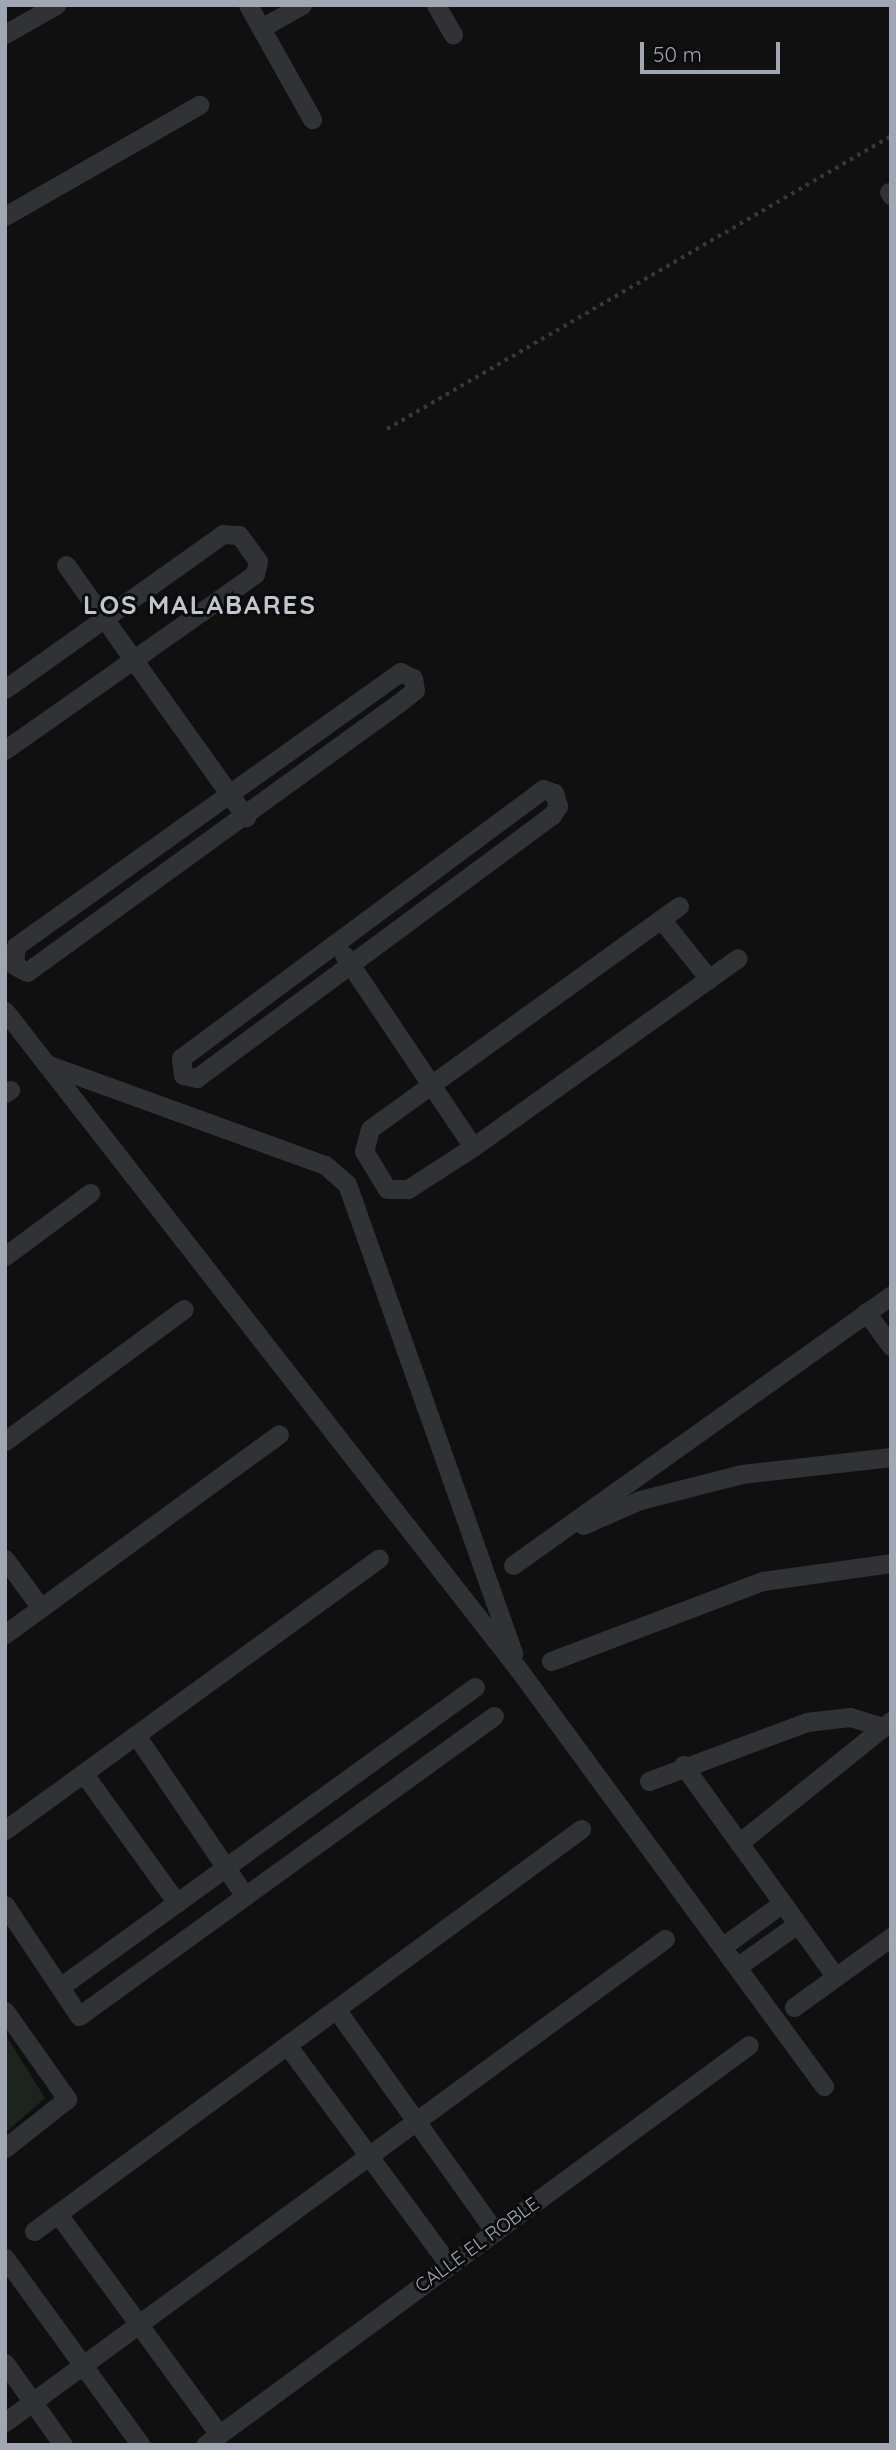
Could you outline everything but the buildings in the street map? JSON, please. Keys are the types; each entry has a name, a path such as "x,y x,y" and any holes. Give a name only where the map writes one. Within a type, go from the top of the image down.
{"street":[{"path":"5,34 56,5"},
{"path":"248,5 312,119"},
{"path":"261,28 302,5"},
{"path":"436,5 453,34"},
{"path":"5,216 199,104"},
{"path":"5,689 223,534 239,534 258,561 255,574 5,750"},
{"path":"66,565 246,817"},
{"path":"400,672 413,678 415,690 246,817 27,972 14,965 16,946 385,679 400,672"},
{"path":"554,793 558,806 552,815 351,965 197,1078 183,1075 181,1058 337,945 532,794 554,793"},
{"path":"679,906 370,1129 364,1151 370,1170 387,1189 408,1189 473,1147 738,958"},
{"path":"661,919 709,979"},
{"path":"337,945 430,1087 473,1147"},
{"path":"5,1011 519,1670 824,2087"},
{"path":"45,1064 325,1165 346,1184 519,1670"},
{"path":"346,1184 370,1170"},
{"path":"5,1256 90,1193"},
{"path":"513,1565 891,1295"},
{"path":"5,1441 184,1309"},
{"path":"866,1312 891,1346"},
{"path":"5,1634 279,1434"},
{"path":"550,1539 640,1500 742,1474 891,1457"},
{"path":"5,1830 379,1558"},
{"path":"5,1559 41,1608"},
{"path":"551,1661 763,1581 891,1563"},
{"path":"60,1987 475,1687"},
{"path":"9,1918 79,2016 494,1716"},
{"path":"649,1781 683,1765 807,1722 850,1717 887,1724"},
{"path":"739,1843 887,1724"},
{"path":"136,1735 245,1896"},
{"path":"683,1765 781,1905 836,1977"},
{"path":"84,1774 177,1903"},
{"path":"34,2231 581,1829"},
{"path":"722,1947 781,1905"},
{"path":"737,1967 797,1924"},
{"path":"794,2007 891,1937"},
{"path":"5,2422 665,1939"},
{"path":"336,2009 495,2232"},
{"path":"5,2011 67,2099 5,2148"},
{"path":"288,2045 449,2265"},
{"name":"CALLE EL ROBLE","path":"212,2439 750,2045"},
{"path":"58,2214 140,2323 212,2439"},
{"path":"5,2258 141,2445"},
{"path":"5,2363 63,2445"}],"path":[{"path":"387,429 891,136"}],"shaded area":[{"path":"5,2034 45,2098 5,2133"}],"district":[{"name":"LOS MALABARES","path":"200,605"}]}
